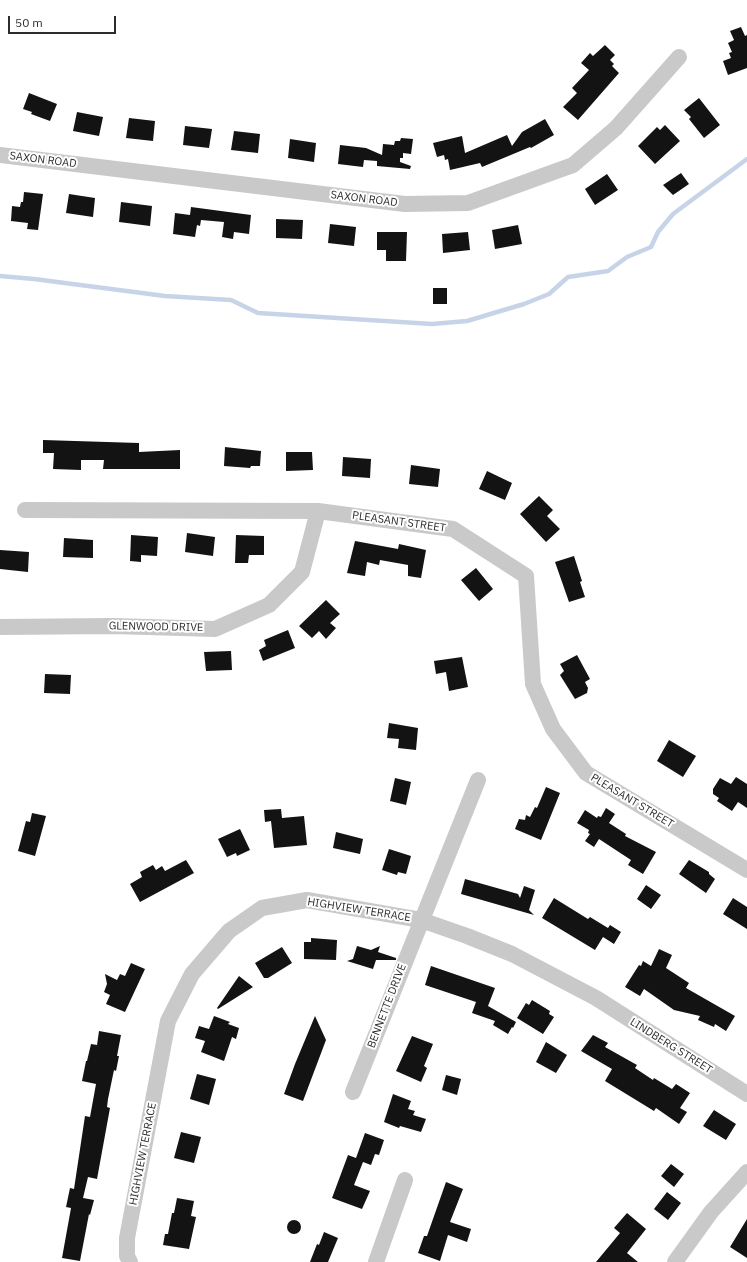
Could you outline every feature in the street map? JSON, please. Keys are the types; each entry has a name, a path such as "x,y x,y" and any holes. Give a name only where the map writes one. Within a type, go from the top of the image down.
{"street":[{"name":"SAXON ROAD","path":"0,155 405,204 468,203 573,165 616,128 679,57"},
{"name":"PLEASANT STREET","path":"25,510 318,510 453,529 526,576 533,684 553,729 586,773 747,870"},
{"name":"GLENWOOD DRIVE","path":"0,627 113,626 215,629 269,605 302,572 318,510"},
{"name":"BENNETTE DRIVE","path":"353,1092 478,780"},
{"name":"HIGHVIEW TERRACE","path":"130,1262 127,1256 127,1238 168,1021 192,974 228,931 262,908 307,900 421,920 512,954 596,998"},
{"name":"LINDBERG STREET","path":"596,998 747,1094"},
{"path":"675,1262 711,1212 747,1172"},
{"path":"376,1262 405,1180"}],"building":[{"path":"741,27 745,36 747,35 747,68 728,75 723,61 731,58 729,53 732,52 728,43 734,40 730,31"},
{"path":"605,45 615,55 610,60 614,64 612,66 619,73 578,120 563,107 577,93 572,88 589,70 581,63 590,53 593,56"},
{"path":"29,93 57,104 50,121 31,114 32,112 23,109"},
{"path":"699,98 720,125 704,138 689,119 691,117 684,110"},
{"path":"77,112 103,117 99,136 73,131"},
{"path":"129,118 155,121 153,141 126,138"},
{"path":"545,119 554,135 531,148 530,147 482,167 480,163 450,170 448,159 445,160 444,155 437,157 433,143 462,136 465,153 507,135 512,146 522,132"},
{"path":"665,125 680,141 655,164 638,146 657,127 660,130"},
{"path":"185,126 212,129 209,148 183,145"},
{"path":"234,131 260,134 258,153 231,150"},
{"path":"401,138 413,139 411,154 403,153 403,158 400,158 400,162 411,166 410,169 377,166 377,161 364,160 363,167 338,164 340,145 366,148 382,155 383,144 394,145 395,141 400,141"},
{"path":"290,139 316,143 314,162 288,158"},
{"path":"681,173 689,184 673,195 663,185"},
{"path":"607,174 618,190 595,205 585,189"},
{"path":"24,192 43,194 38,230 27,229 28,223 11,221 12,206 20,207 21,202 23,202"},
{"path":"69,194 95,198 93,217 66,213"},
{"path":"121,202 152,206 150,226 119,222"},
{"path":"191,207 251,215 249,234 234,232 233,239 222,237 224,222 201,220 200,226 197,225 195,237 173,234 175,213 190,215"},
{"path":"276,219 303,220 302,239 276,238"},
{"path":"330,224 356,227 354,246 328,243"},
{"path":"518,225 522,244 495,249 492,230"},
{"path":"377,232 407,232 406,261 386,261 386,250 377,250"},
{"path":"468,232 470,250 443,253 442,234"},
{"path":"433,288 447,288 447,304 433,304"},
{"path":"43,440 139,443 139,452 180,450 180,469 103,469 104,460 81,460 81,470 53,469 54,453 43,453"},
{"path":"225,447 261,451 260,466 251,466 250,468 224,466"},
{"path":"286,452 312,452 313,470 286,471"},
{"path":"343,457 371,459 370,478 342,476"},
{"path":"411,465 440,469 438,487 409,484"},
{"path":"487,471 512,483 505,500 479,489"},
{"path":"539,496 553,510 547,516 560,529 546,542 520,514"},
{"path":"187,533 215,537 213,556 185,552"},
{"path":"131,535 158,537 157,556 141,555 141,562 130,561"},
{"path":"236,535 264,536 264,555 249,555 248,563 235,563"},
{"path":"64,538 93,540 93,558 63,557"},
{"path":"355,541 398,549 399,544 426,550 421,578 408,576 408,565 380,560 379,565 367,562 365,576 347,573"},
{"path":"0,550 29,552 28,572 0,569"},
{"path":"574,556 582,581 580,582 585,597 569,602 555,562"},
{"path":"476,568 493,589 479,601 461,580"},
{"path":"326,600 340,614 330,623 336,628 326,639 319,631 312,638 299,626"},
{"path":"288,630 295,648 263,661 259,650 266,646 264,640"},
{"path":"231,651 232,670 206,671 204,652"},
{"path":"577,655 590,679 585,682 588,688 587,693 575,699 560,675 564,671 560,664"},
{"path":"462,657 468,687 449,691 446,672 436,674 434,661"},
{"path":"45,674 71,675 70,694 44,693"},
{"path":"389,723 418,728 416,750 398,748 399,739 387,738"},
{"path":"669,740 696,756 683,777 657,761"},
{"path":"736,777 747,784 747,808 738,802 732,811 717,801 719,798 713,794 713,789 720,778 731,784"},
{"path":"395,778 411,782 406,805 390,801"},
{"path":"546,787 560,793 541,840 515,829 519,819 525,820 526,815 530,817 535,807 537,808"},
{"path":"606,808 615,814 609,823 626,834 625,836 656,852 643,874 628,865 631,860 599,839 594,847 585,841 590,834 588,833 589,830 577,823 585,810 597,818 598,816 601,817"},
{"path":"281,809 282,818 304,816 307,845 274,848 271,821 265,822 264,810"},
{"path":"32,813 46,816 35,856 18,851 26,821 30,822"},
{"path":"240,829 250,850 237,856 236,853 227,857 218,839"},
{"path":"336,832 363,839 360,854 333,848"},
{"path":"389,849 411,856 406,874 398,872 397,875 382,870"},
{"path":"186,860 194,873 140,902 130,884 142,877 140,872 153,865 156,870 162,866 165,871"},
{"path":"689,860 709,872 709,874 715,879 706,893 679,874"},
{"path":"465,879 518,894 520,898 524,886 535,890 529,910 534,915 461,894"},
{"path":"646,885 661,895 651,909 637,899"},
{"path":"554,898 588,919 590,917 608,928 610,925 621,932 614,944 603,937 595,950 542,918"},
{"path":"733,898 747,907 747,929 723,914"},
{"path":"311,938 337,940 336,960 304,959 304,942 311,942"},
{"path":"357,946 371,950 380,946 378,952 396,958 396,960 376,960 373,969 347,961 353,959"},
{"path":"282,947 292,963 268,978 264,978 255,963"},
{"path":"659,949 672,955 666,968 689,983 686,988 735,1016 726,1031 715,1024 714,1027 698,1020 700,1016 674,1010 644,989 640,996 625,987 639,965 641,966 643,961 651,966"},
{"path":"131,963 145,969 125,1012 106,1004 110,995 104,992 107,984 105,974 117,980 120,974 125,976"},
{"path":"431,966 495,988 488,1006 516,1022 513,1028 512,1027 508,1034 493,1025 495,1021 472,1013 476,1002 425,985"},
{"path":"239,976 253,987 218,1009 217,1008"},
{"path":"532,1000 550,1011 549,1014 554,1017 543,1034 517,1018 526,1003 529,1005"},
{"path":"214,1016 230,1022 228,1024 239,1028 236,1039 232,1037 224,1061 201,1052 205,1041 195,1038 199,1026 209,1029"},
{"path":"315,1016 326,1040 303,1101 284,1094"},
{"path":"99,1031 121,1035 116,1071 114,1070 108,1099 107,1107 110,1108 97,1179 88,1177 83,1198 94,1200 90,1215 89,1214 80,1261 62,1258 71,1208 66,1207 70,1188 74,1189 85,1116 90,1117 96,1084 82,1081 91,1044 97,1045"},
{"path":"593,1035 608,1043 605,1047 637,1065 635,1068 653,1080 654,1078 672,1089 676,1084 690,1093 680,1108 687,1112 679,1124 656,1108 654,1111 605,1081 612,1069 581,1051"},
{"path":"412,1036 433,1044 424,1066 427,1068 421,1082 396,1071"},
{"path":"546,1042 567,1055 556,1073 536,1062"},
{"path":"197,1074 216,1079 209,1105 190,1099"},
{"path":"446,1075 461,1079 457,1095 442,1090"},
{"path":"393,1094 411,1101 408,1109 415,1111 413,1115 426,1119 421,1132 400,1126 399,1128 384,1122"},
{"path":"714,1110 736,1124 726,1140 703,1126"},
{"path":"181,1132 201,1137 194,1163 174,1158"},
{"path":"365,1133 384,1140 379,1155 375,1154 371,1165 363,1162 354,1185 370,1191 362,1209 332,1198 348,1155 356,1158"},
{"path":"671,1164 684,1174 674,1187 661,1176"},
{"path":"446,1182 463,1189 450,1222 471,1229 467,1242 448,1235 440,1261 418,1253 424,1236 427,1236"},
{"path":"667,1192 681,1203 668,1220 654,1209"},
{"path":"177,1198 194,1201 191,1216 196,1217 189,1249 163,1245 165,1234 168,1234 172,1213 174,1213"},
{"path":"627,1213 646,1229 627,1253 638,1262 596,1262 620,1233 614,1228"},
{"path":"747,1219 747,1258 730,1247"},
{"path":"291,1220 297,1220 301,1224 301,1230 297,1234 291,1234 287,1230 287,1224"},
{"path":"324,1232 338,1238 328,1262 310,1262 317,1244 319,1245"}],"waterway":[{"path":"0,276 165,296 231,300 258,313 432,324 467,321 524,304 549,294 568,277 608,271 627,257 651,247 658,232 673,214 747,159"}]}
